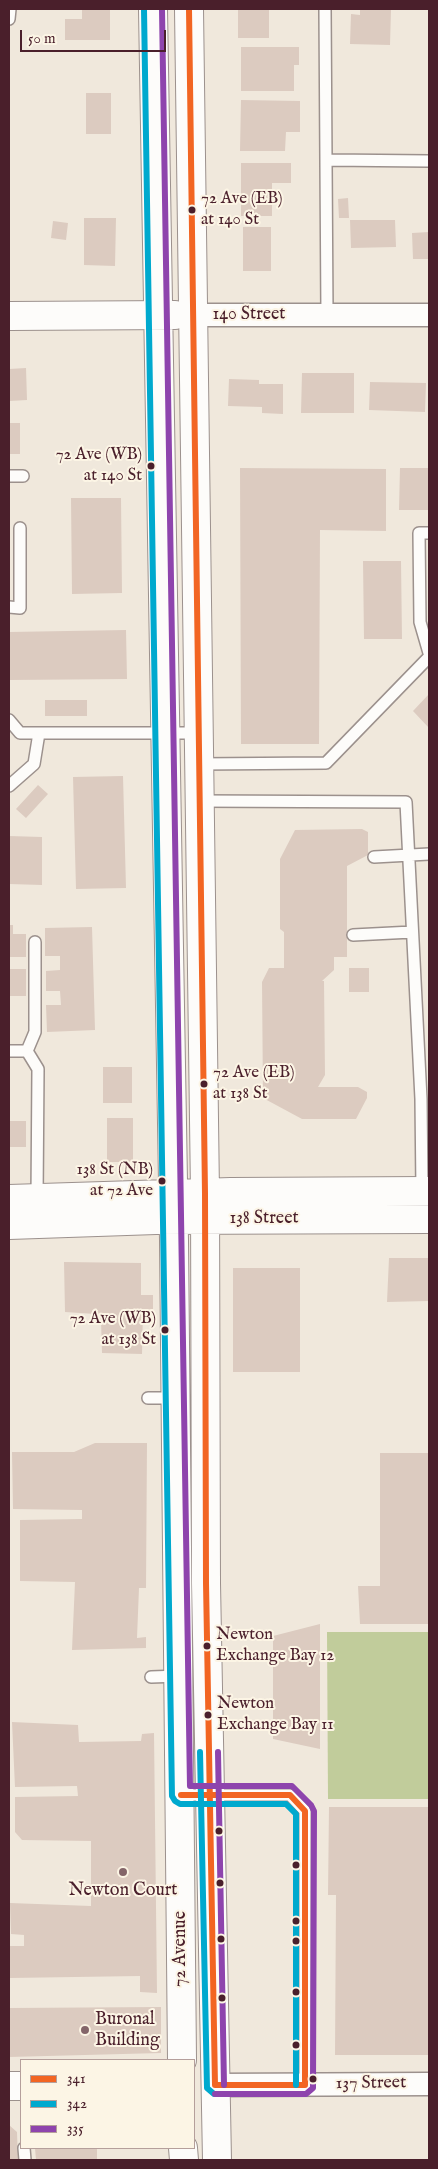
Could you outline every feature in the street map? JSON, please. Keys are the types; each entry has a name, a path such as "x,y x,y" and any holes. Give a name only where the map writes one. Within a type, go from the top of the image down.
{"main road":[{"name":"72 Avenue","path":"153,9 174,1207 180,1676 182,2059"},
{"name":"72 Avenue","path":"189,9 205,1193 206,1583 210,1796 205,2085 217,2160"},
{"name":"140 Street","path":"9,316 194,315"},
{"name":"138 Street","path":"9,1225 174,1207 205,1193 426,1191"},
{"name":"138 Street","path":"9,1199 37,1198 174,1207 205,1219 429,1219"}],"street":[{"name":"140 Street","path":"194,315 429,315"},
{"name":"137 Street","path":"205,2085 429,2084"}],"lane":[{"path":"9,19 10,9"},
{"path":"325,9 328,160 327,315"},
{"path":"328,160 429,161"},
{"path":"9,476 23,476"},
{"path":"9,608 20,608 20,528"},
{"path":"199,764 326,763 429,655 420,622 419,534 429,533"},
{"path":"9,720 20,733 198,732"},
{"path":"9,786 34,764 40,733"},
{"path":"199,801 406,802 426,1191"},
{"path":"374,857 429,854"},
{"path":"352,935 412,932"},
{"path":"35,942 35,1032 28,1051 38,1069 37,1198"},
{"path":"9,1051 28,1051"},
{"path":"148,1398 176,1398"},
{"path":"151,1676 180,1676"},
{"path":"181,1795 290,1795 305,1811 305,2085"}],"green space":[{"path":"327,1632 429,1632 429,1799 328,1799"}],"building":[{"path":"82,9 110,9 110,40 65,40 65,19 82,19"},
{"path":"238,9 269,9 269,38 238,38"},
{"path":"360,9 391,9 390,45 350,44 351,14 360,15"},
{"path":"241,47 299,47 299,65 294,65 294,91 241,91"},
{"path":"86,93 111,93 111,134 86,134"},
{"path":"241,100 300,101 300,132 286,132 285,151 240,151"},
{"path":"241,163 291,163 291,183 272,183 272,216 241,216"},
{"path":"348,198 349,218 339,218 338,199"},
{"path":"84,218 116,218 115,266 84,265"},
{"path":"350,220 395,220 396,247 351,248"},
{"path":"53,221 68,223 66,240 51,238"},
{"path":"243,227 271,227 271,271 243,271"},
{"path":"429,232 429,259 413,259 412,233"},
{"path":"26,368 27,400 9,401 9,369"},
{"path":"302,373 354,373 354,413 301,413"},
{"path":"229,379 259,380 259,384 283,384 283,414 262,413 262,407 228,406"},
{"path":"370,382 426,383 425,412 369,410"},
{"path":"9,423 20,423 20,454 9,454"},
{"path":"240,468 386,469 386,531 320,530 319,744 241,744"},
{"path":"400,468 429,468 429,510 399,510"},
{"path":"71,498 121,498 122,593 72,594"},
{"path":"363,561 401,561 402,639 364,639"},
{"path":"126,630 127,679 10,680 9,632"},
{"path":"429,694 429,728 413,711"},
{"path":"45,700 87,700 87,716 45,716"},
{"path":"123,776 126,888 76,889 73,777"},
{"path":"38,785 48,794 26,818 16,809"},
{"path":"362,829 368,832 368,855 347,866 347,957 334,957 334,970 322,981 324,981 325,1075 318,1087 358,1087 367,1092 367,1098 356,1119 302,1119 263,1098 262,982 269,968 284,968 284,932 280,929 280,859 295,830"},
{"path":"9,836 42,837 42,885 9,884"},
{"path":"9,925 13,925 13,934 26,934 26,957 9,957"},
{"path":"92,927 95,1030 47,1032 46,1005 61,1005 60,991 46,991 46,971 60,970 60,956 45,956 45,928"},
{"path":"349,968 369,968 369,992 349,992"},
{"path":"9,969 26,969 26,996 9,996"},
{"path":"103,1067 132,1067 132,1103 103,1103"},
{"path":"107,1118 133,1118 133,1162 107,1162"},
{"path":"9,1121 26,1121 26,1147 9,1147"},
{"path":"389,1258 429,1258 429,1301 387,1302"},
{"path":"64,1262 141,1263 141,1295 153,1295 153,1309 143,1310 142,1354 102,1353 101,1320 95,1314 65,1312"},
{"path":"233,1268 300,1268 300,1372 233,1372"},
{"path":"95,1443 147,1443 146,1588 139,1588 137,1638 146,1637 146,1648 72,1650 75,1582 20,1581 20,1520 82,1519 82,1510 13,1509 12,1452 74,1452"},
{"path":"380,1453 429,1453 429,1624 360,1624 358,1586 380,1586"},
{"path":"320,1624 320,1749 273,1739 273,1636"},
{"name":"Newton Court","path":"12,1722 78,1725 79,1742 141,1741 142,1734 154,1733 157,1993 140,1992 140,1976 10,1978 10,1946 24,1946 24,1935 11,1934 10,1903 91,1906 91,1841 22,1840 15,1832 15,1797 78,1796 77,1786 15,1787"},
{"path":"329,1807 429,1807 429,2055 335,2055 336,1895 328,1895"},
{"name":"Buronal Building","path":"161,2007 161,2053 9,2057 9,2008"},
{"path":"9,2125 17,2132 18,2160 9,2160"},
{"path":"35,2149 97,2149 97,2160 36,2160"}],"transit line":[{"name":"342","path":"144,9 172,1796 180,1804 286,1804 296,1814 296,2085"},
{"name":"335","path":"162,9 190,1786 292,1786 311,1805 314,1811 313,2088 306,2094 215,2094"},
{"name":"341","path":"189,9 205,1193 206,1583 215,2085 305,2085"},
{"name":"342","path":"200,1752 207,2088 214,2094 305,2094"},
{"name":"335","path":"218,1752 224,2085"},
{"name":"341","path":"181,1795 290,1795 305,1811 305,2085"}],"place":[{"name":"72 Ave (EB) at 140 St","path":"192,210"},
{"name":"72 Ave (WB) at 140 St","path":"151,466"},
{"name":"72 Ave (EB) at 138 St","path":"204,1084"},
{"name":"138 St (NB) at 72 Ave","path":"162,1181"},
{"name":"72 Ave (WB) at 138 St","path":"165,1330"},
{"name":"Newton Exchange Bay 12","path":"207,1646"},
{"name":"Newton Exchange Bay 11","path":"208,1715"},
{"name":"Newton Court","path":"123,1872"},
{"name":"Buronal Building","path":"85,2030"}]}
